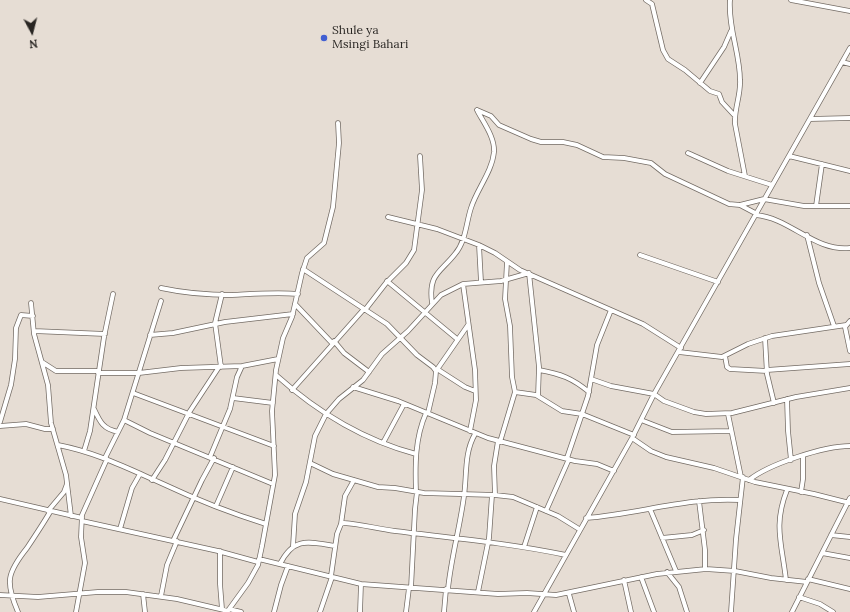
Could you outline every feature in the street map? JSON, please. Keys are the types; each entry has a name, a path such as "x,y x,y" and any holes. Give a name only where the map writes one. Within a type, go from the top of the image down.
{"street":[{"path":"646,0 652,4 665,55 710,92 719,94 722,102 734,115"},
{"path":"730,0 729,18 741,83 734,115 745,176"},
{"path":"791,0 850,11"},
{"path":"700,83 724,47 732,31"},
{"path":"534,612 579,529 614,471 654,394 850,48"},
{"path":"842,62 850,64"},
{"path":"432,303 430,293 435,278 438,271 456,254 463,239 471,207 488,172 494,152 492,139 477,110 491,116 499,125 541,142 563,142 577,145 603,157 624,158 651,164 665,174 729,204 740,205 764,199 787,204 850,206"},
{"path":"810,119 850,118"},
{"path":"228,611 248,583 259,560 274,484 273,403 278,359 283,338 293,314 303,269 307,258 324,243 326,236 333,206 339,143 338,123"},
{"path":"688,153 728,171 772,186"},
{"path":"292,390 333,342 364,310 387,281 406,262 414,250 419,224 422,190 420,156"},
{"path":"789,156 850,171"},
{"path":"816,206 822,164"},
{"path":"740,205 756,214 777,219 828,247 850,248"},
{"path":"388,217 419,224 479,245 529,273 642,324 681,348"},
{"path":"807,235 819,283 834,326"},
{"path":"479,245 481,282"},
{"path":"640,255 718,282"},
{"path":"478,592 488,543 493,495 494,466 499,442 515,392 512,378 510,326 505,299 507,262"},
{"path":"303,269 391,327 417,355 428,362 436,370 475,391"},
{"path":"293,546 295,514 306,482 315,436 326,414 339,398 353,388 370,372 382,354 401,338 432,303 450,289 463,284 506,280 529,273"},
{"path":"529,273 539,370 538,396"},
{"path":"387,281 457,339"},
{"path":"463,284 475,370 475,404 470,431"},
{"path":"161,288 193,294 277,292 298,294"},
{"path":"84,451 90,431 98,372 113,294"},
{"path":"152,480 189,413 220,367 215,323 222,294"},
{"path":"76,612 85,563 81,537 82,519 106,459 124,420 161,301"},
{"path":"32,303 34,331 48,385 49,413 68,484 71,516"},
{"path":"295,304 344,353 370,372"},
{"path":"546,511 568,459 589,392 597,345 611,310"},
{"path":"150,335 173,333 215,323 293,314"},
{"path":"0,422 13,373 16,328 21,315 33,316"},
{"path":"679,352 715,358 725,356 748,344 765,338 846,325 850,321"},
{"path":"406,612 410,588 417,492 416,454 420,431 427,413 435,383 436,370 468,325"},
{"path":"846,325 850,351"},
{"path":"34,331 105,334"},
{"path":"765,338 767,370 774,403"},
{"path":"725,356 727,367 730,369 767,370 850,364"},
{"path":"42,362 56,371 139,373 242,366 278,359"},
{"path":"161,596 167,566 175,541 212,458 233,398 236,377 242,366"},
{"path":"539,370 563,375 574,380 589,392"},
{"path":"276,375 292,390 326,414 383,443 416,454"},
{"path":"591,379 611,386 654,394 664,401 694,412 728,414 787,400 850,388"},
{"path":"353,388 404,404 475,434 499,442 568,459 597,464 614,471"},
{"path":"515,392 538,396 562,410 582,414 633,436 651,451 666,457 714,468 749,480 787,490 849,504"},
{"path":"133,393 274,446"},
{"path":"233,398 273,403"},
{"path":"787,400 791,460"},
{"path":"383,443 404,404"},
{"path":"94,408 101,425 118,432"},
{"path":"728,414 742,477 731,612"},
{"path":"124,420 133,426 274,484"},
{"path":"641,420 672,432 731,431"},
{"path":"0,426 31,424 45,429 53,429"},
{"path":"444,612 456,537 465,494 468,450 475,434"},
{"path":"58,445 84,451 106,459 194,498 242,517 266,524"},
{"path":"749,480 760,471 791,460 834,447 850,446"},
{"path":"801,492 803,478 803,456"},
{"path":"310,463 333,474 378,487 417,492 513,497 546,511 579,529"},
{"path":"216,506 233,467"},
{"path":"120,529 132,488 140,474"},
{"path":"320,612 331,577 337,534 341,524 345,496 354,480"},
{"path":"18,612 12,596 11,571 20,555 40,528 49,511 64,492 68,484"},
{"path":"786,580 778,525 780,511 787,490"},
{"path":"792,612 831,535 849,504 850,498"},
{"path":"0,499 120,529 280,564 361,584 447,589 498,594 569,594 624,580 667,572 705,569 735,571 786,580 808,581 850,589"},
{"path":"586,518 614,516 698,501 722,499 740,500"},
{"path":"698,501 704,530 706,560 705,569"},
{"path":"524,547 537,507"},
{"path":"650,509 676,571"},
{"path":"341,524 348,523 414,533 456,537 566,555"},
{"path":"662,538 692,535 704,530"},
{"path":"831,535 850,537"},
{"path":"280,564 293,546 300,542 335,546"},
{"path":"220,551 222,609"},
{"path":"822,553 850,558"},
{"path":"274,612 281,584 288,566"},
{"path":"667,572 679,587 687,612"},
{"path":"641,577 654,612"},
{"path":"624,580 632,612"},
{"path":"360,612 361,584"},
{"path":"0,595 38,597 112,592 143,594 161,596 228,611 241,612"},
{"path":"143,594 146,612"},
{"path":"569,594 574,612"},
{"path":"799,597 820,604 833,612"}],"place":[{"name":"Shule ya Msingi Bahari","path":"324,38"}]}
